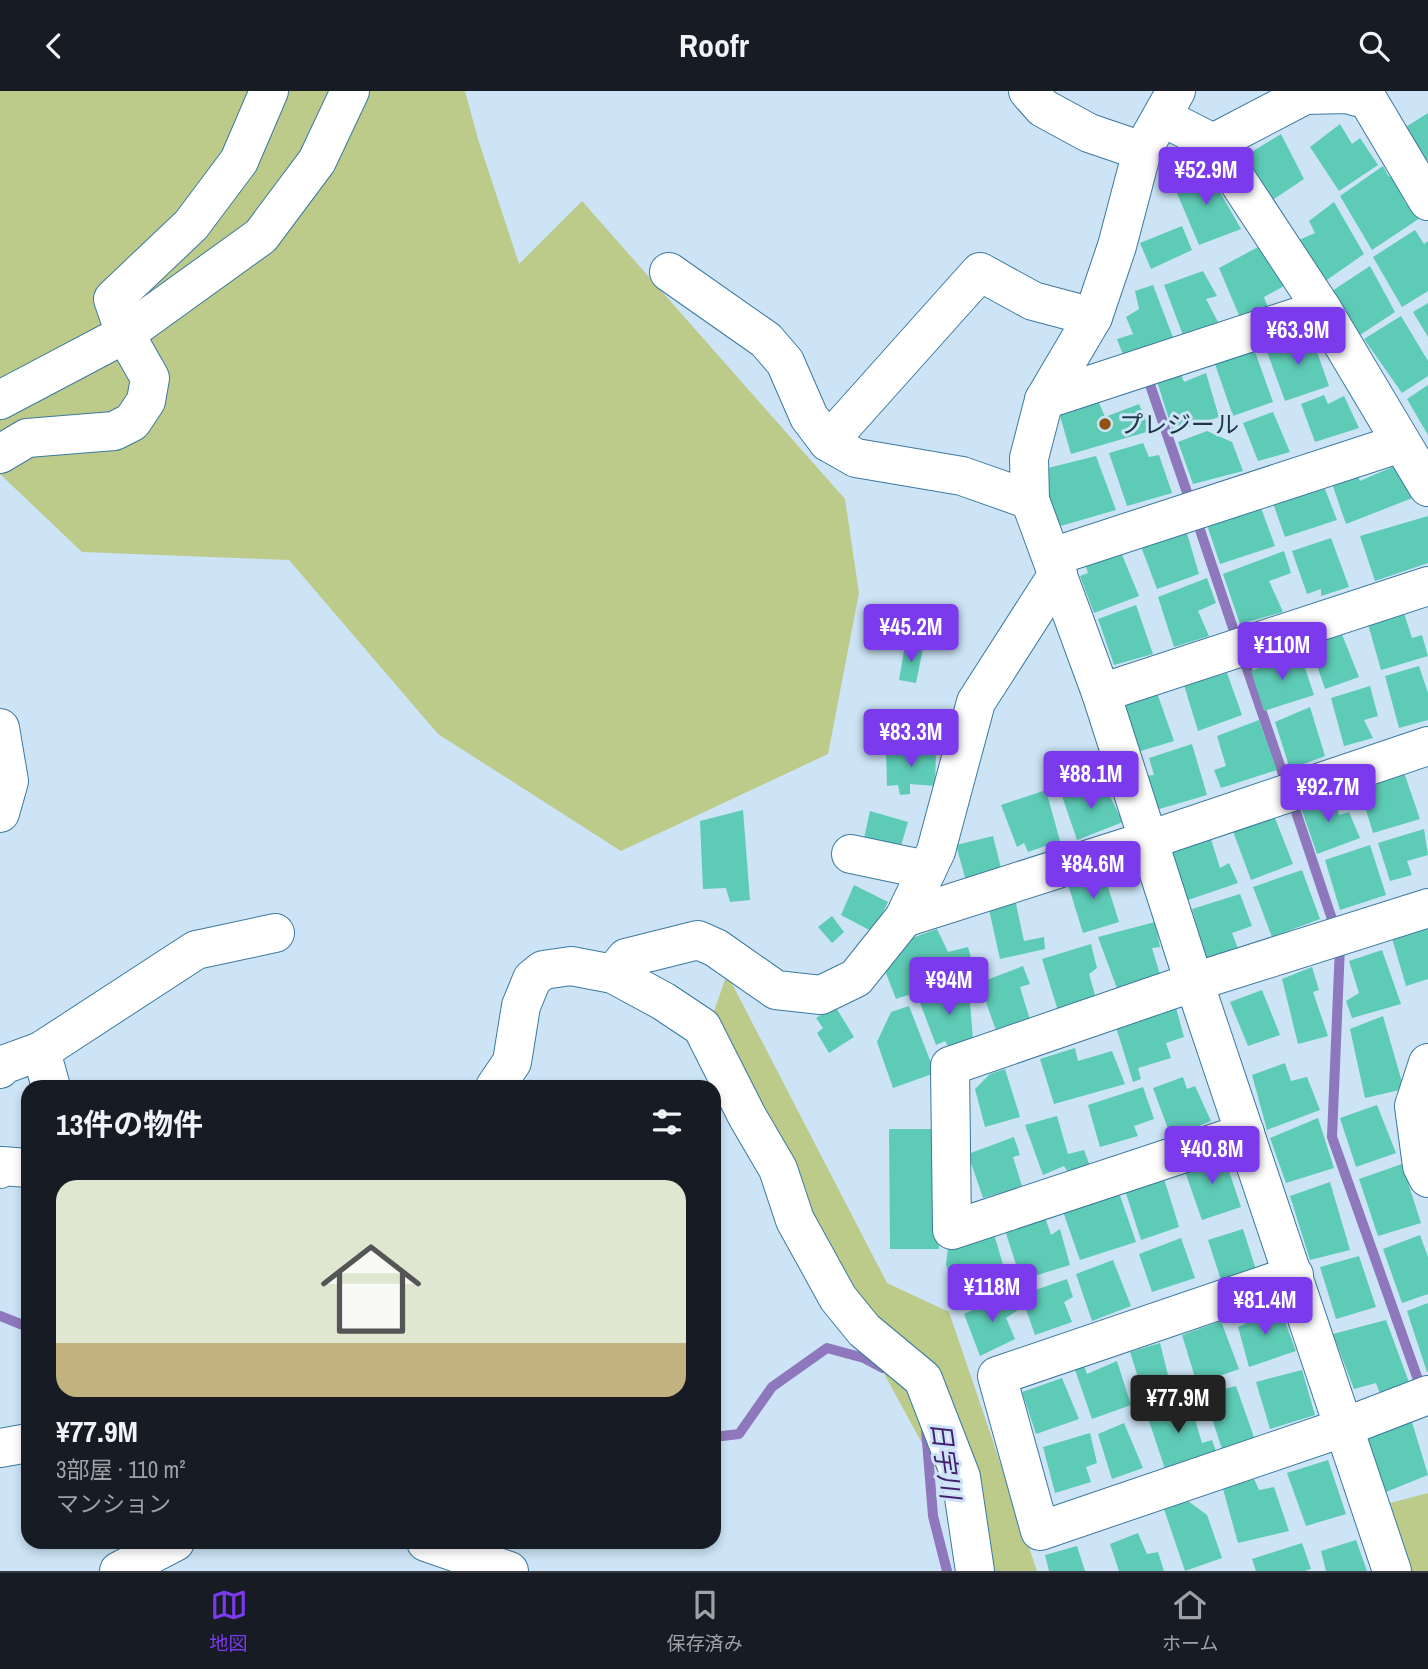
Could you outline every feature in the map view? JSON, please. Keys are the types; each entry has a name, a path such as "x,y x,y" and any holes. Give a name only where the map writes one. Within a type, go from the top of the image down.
{"street":[{"path":"0,454 27,438 114,431 132,422 146,401 150,378 125,334 113,299 191,225 239,161 268,91"},
{"path":"0,400 125,334 261,236 317,161 349,91"},
{"path":"1028,91 1044,108 1089,133 1142,151"},
{"path":"1213,143 1305,95 1346,94 1368,100 1428,201"},
{"path":"1392,1571 1194,982 1101,693 1030,500 1029,458 1044,400 1093,317 1117,246 1142,151 1169,104 1213,143 1322,309 1428,487"},
{"path":"669,272 766,339 786,362 809,418 828,442 856,458 962,476 1030,500"},
{"path":"828,442 980,272 1033,301 1093,317"},
{"path":"1044,400 1322,309"},
{"path":"613,974 626,958 698,940 716,948 776,989 821,995 856,978 904,918 936,851 976,702 1055,565 1190,510 1401,443"},
{"path":"1101,693 1428,586"},
{"path":"0,728 9,781 0,813"},
{"path":"904,918 1149,840 1428,746"},
{"path":"851,854 927,870"},
{"path":"1245,1133 952,1230 950,1066 1194,982 1428,908"},
{"path":"0,1069 3,1065 41,1051 196,950 275,933"},
{"path":"500,1080 512,1062 522,1006 532,979 543,969 570,966 613,974 663,1001 702,1027 747,1117 778,1169 795,1220 838,1298 864,1330 923,1379 961,1477 975,1571"},
{"path":"41,1051 49,1080"},
{"path":"1427,1067 1414,1105 1422,1166 1428,1178"},
{"path":"0,1169 2,1166 21,1167"},
{"path":"1294,1275 997,1376 1040,1531 1342,1428 1418,1399"},
{"path":"0,1448 21,1444"},
{"path":"119,1571 161,1549"},
{"path":"446,1549 509,1571"}],"green space":[{"path":"0,91 465,91 519,264 582,201 845,499 859,593 828,754 621,851 438,734 289,560 82,552 0,474"},
{"path":"727,974 887,1283 949,1312 1037,1571 992,1571 703,1043"},
{"path":"1428,1493 1428,1571 1412,1571 1390,1503"}],"building":[{"path":"1428,113 1428,160 1422,164 1401,130"},
{"path":"1340,124 1352,144 1360,138 1378,165 1339,191 1310,147"},
{"path":"1281,134 1304,179 1271,201 1243,157"},
{"path":"1205,166 1241,229 1199,245 1174,186"},
{"path":"1383,166 1389,177 1400,170 1409,187 1400,193 1406,204 1417,197 1426,214 1372,250 1340,196"},
{"path":"1334,202 1364,254 1324,282 1299,240 1315,233 1309,221"},
{"path":"1182,226 1192,250 1151,269 1140,243"},
{"path":"1415,230 1424,244 1428,241 1428,291 1402,307 1373,257"},
{"path":"1260,246 1284,286 1264,297 1269,311 1241,320 1219,268"},
{"path":"1370,266 1395,312 1360,335 1332,291"},
{"path":"1203,271 1217,296 1206,299 1219,324 1183,335 1164,285"},
{"path":"1153,285 1174,340 1125,360 1117,339 1133,334 1126,317 1139,309 1135,291"},
{"path":"1428,303 1428,337 1413,312"},
{"path":"1401,316 1428,361 1428,376 1402,393 1364,339"},
{"path":"1310,332 1329,386 1285,401 1266,349"},
{"path":"1254,349 1273,402 1233,416 1215,364"},
{"path":"1178,366 1184,382 1206,373 1219,417 1173,432 1155,375"},
{"path":"1428,385 1428,435 1407,399"},
{"name":"プレジール","path":"1095,393 1105,417 1139,404 1150,431 1071,454 1058,409"},
{"path":"1324,395 1328,404 1344,396 1359,428 1315,442 1301,404"},
{"path":"1273,412 1290,452 1258,461 1243,423"},
{"path":"1207,431 1232,442 1243,471 1193,484 1178,442"},
{"path":"1143,443 1149,457 1159,455 1172,493 1127,506 1109,453"},
{"path":"1096,456 1116,510 1057,527 1040,482 1044,469"},
{"path":"1352,463 1360,481 1397,465 1415,497 1346,524 1328,472"},
{"path":"1268,489 1300,495 1325,489 1337,520 1285,537"},
{"path":"1257,497 1275,546 1220,564 1204,516"},
{"path":"1428,516 1428,563 1375,581 1360,536"},
{"path":"1186,530 1199,574 1157,589 1140,544"},
{"path":"1331,538 1349,587 1321,596 1321,589 1307,594 1292,551"},
{"path":"1118,545 1139,596 1094,613 1080,576 1088,573 1083,558"},
{"path":"1284,551 1291,573 1269,581 1283,612 1240,624 1223,574"},
{"path":"1207,578 1216,603 1198,611 1209,636 1174,647 1158,597"},
{"path":"1136,605 1153,654 1114,665 1098,619"},
{"path":"1402,607 1412,638 1422,635 1428,656 1381,670 1366,617"},
{"path":"1339,627 1359,677 1325,689 1308,639"},
{"path":"905,645 923,648 916,683 899,680"},
{"path":"1300,653 1314,695 1264,711 1251,671"},
{"path":"1419,666 1428,693 1428,720 1399,728 1385,676"},
{"path":"1227,673 1242,715 1198,731 1184,685"},
{"path":"1370,686 1378,716 1364,720 1373,738 1344,746 1331,698"},
{"path":"1156,690 1174,741 1134,753 1119,707"},
{"path":"1310,707 1325,756 1290,769 1275,722"},
{"path":"1259,720 1277,770 1221,788 1214,770 1226,766 1217,736"},
{"path":"1192,744 1207,795 1156,810 1144,776 1154,775 1149,758"},
{"path":"886,750 936,751 935,786 910,784 910,794 900,795 898,785 887,786"},
{"path":"1399,758 1420,819 1373,833 1355,774"},
{"path":"1103,783 1123,822 1077,840 1062,796"},
{"path":"1046,790 1060,841 1028,852 1024,843 1017,847 1001,805"},
{"path":"1333,792 1339,815 1349,812 1360,838 1317,854 1300,805"},
{"path":"1271,808 1293,864 1251,880 1231,826"},
{"path":"743,810 750,900 730,902 726,888 703,889 700,821"},
{"path":"870,811 908,822 900,849 864,838"},
{"path":"1424,829 1428,855 1407,861 1412,875 1390,881 1378,843"},
{"path":"993,836 1001,868 966,881 956,845"},
{"path":"1210,836 1220,868 1229,863 1238,883 1188,900 1171,850"},
{"path":"1370,845 1386,895 1340,910 1325,860"},
{"path":"1302,870 1320,919 1272,937 1253,887"},
{"path":"1103,871 1119,922 1083,933 1066,878"},
{"path":"854,885 888,902 873,932 841,915"},
{"path":"1240,894 1252,926 1232,933 1239,951 1207,961 1192,909"},
{"path":"1015,899 1024,941 1044,937 1045,949 1000,959 988,905"},
{"path":"832,916 844,932 832,943 818,927"},
{"path":"1428,918 1428,979 1406,986 1389,928"},
{"path":"1155,922 1160,947 1152,948 1162,981 1119,994 1098,937"},
{"path":"937,929 948,952 968,947 975,973 896,999 884,968 909,939"},
{"path":"1091,944 1097,968 1089,974 1097,1002 1059,1014 1042,959"},
{"path":"1382,950 1401,1004 1352,1018 1346,1001 1359,993 1349,961"},
{"path":"1023,966 1030,984 1020,987 1030,1020 997,1033 979,983"},
{"path":"1312,967 1319,990 1313,992 1328,1036 1298,1044 1282,979"},
{"path":"965,985 970,1003 973,1039 950,1049 945,1041 936,1045 919,1000"},
{"path":"1262,990 1280,1035 1248,1046 1230,1002"},
{"path":"835,1006 854,1037 829,1053 817,1033 823,1028 816,1018"},
{"path":"909,1006 935,1073 893,1088 877,1042 891,1012"},
{"path":"1176,1008 1184,1037 1166,1043 1171,1058 1138,1068 1141,1079 1133,1082 1116,1027"},
{"path":"1383,1016 1404,1089 1365,1098 1350,1029"},
{"path":"1075,1048 1078,1061 1112,1051 1125,1084 1054,1104 1040,1059"},
{"path":"1285,1063 1291,1081 1307,1077 1320,1110 1267,1130 1252,1075"},
{"path":"1005,1069 1020,1117 985,1127 975,1089 990,1074"},
{"path":"1183,1077 1187,1089 1195,1086 1211,1121 1171,1137 1153,1088"},
{"path":"1143,1087 1154,1119 1134,1126 1138,1136 1100,1147 1088,1105"},
{"path":"1377,1105 1396,1153 1356,1167 1340,1118"},
{"path":"1057,1116 1068,1154 1084,1150 1090,1166 1069,1174 1064,1166 1043,1175 1025,1125"},
{"path":"1318,1118 1334,1168 1286,1183 1270,1138"},
{"path":"889,1129 936,1129 939,1249 890,1249"},
{"path":"1014,1137 1020,1155 1013,1157 1022,1186 983,1198 968,1154"},
{"path":"1223,1153 1241,1207 1202,1220 1182,1163"},
{"path":"1402,1164 1421,1223 1378,1236 1359,1179"},
{"path":"1162,1172 1179,1227 1141,1240 1123,1184"},
{"path":"1330,1182 1350,1250 1310,1260 1290,1196"},
{"path":"1116,1184 1136,1242 1080,1260 1061,1206"},
{"path":"1045,1217 1051,1235 1060,1229 1070,1265 1021,1280 1005,1230"},
{"path":"1243,1229 1257,1273 1222,1283 1208,1240"},
{"path":"994,1234 1007,1278 956,1293 946,1265 948,1247"},
{"path":"1420,1235 1428,1257 1428,1294 1402,1303 1383,1249"},
{"path":"1181,1238 1195,1278 1152,1292 1139,1254"},
{"path":"1359,1256 1376,1307 1336,1319 1320,1267"},
{"path":"1113,1260 1131,1306 1092,1321 1076,1274"},
{"path":"1067,1279 1073,1297 1064,1302 1072,1322 1035,1335 1021,1295"},
{"path":"1008,1292 1018,1310 1006,1318 1015,1339 980,1356 964,1314"},
{"path":"1428,1303 1428,1372 1427,1372 1407,1311"},
{"path":"1272,1305 1275,1315 1282,1314 1296,1351 1249,1367 1238,1327 1249,1322 1248,1313"},
{"path":"1386,1320 1410,1385 1380,1394 1376,1383 1354,1389 1333,1334"},
{"path":"1221,1321 1239,1369 1197,1384 1182,1335"},
{"path":"1160,1343 1172,1391 1145,1399 1130,1352"},
{"path":"1117,1361 1131,1405 1092,1419 1074,1367 1083,1363 1087,1374"},
{"path":"1302,1370 1315,1415 1270,1429 1256,1382"},
{"path":"1062,1378 1079,1419 1036,1434 1022,1392"},
{"path":"1236,1386 1255,1440 1223,1452 1204,1394"},
{"path":"1189,1399 1202,1443 1212,1440 1217,1454 1165,1469 1146,1412"},
{"path":"1412,1422 1428,1475 1381,1494 1361,1441"},
{"path":"1124,1423 1143,1468 1112,1479 1098,1434"},
{"path":"1090,1433 1097,1463 1086,1467 1091,1482 1055,1493 1043,1447"},
{"path":"1328,1460 1346,1514 1306,1526 1287,1473"},
{"path":"1254,1479 1259,1490 1274,1487 1289,1531 1238,1543 1223,1489"},
{"path":"1188,1501 1207,1515 1222,1558 1185,1571 1164,1509"},
{"path":"1138,1533 1147,1554 1158,1552 1164,1571 1119,1571 1110,1544"},
{"path":"1356,1540 1367,1571 1326,1571 1321,1551"},
{"path":"1302,1543 1311,1569 1256,1571 1252,1559"},
{"path":"1077,1546 1085,1571 1049,1571 1045,1555"}],"waterway":[{"path":"1148,379 1191,504"},
{"path":"1196,518 1237,640"},
{"path":"1242,654 1287,786"},
{"path":"1292,800 1335,928"},
{"path":"1340,946 1332,1137 1421,1388"},
{"name":"日宇川","path":"0,1316 21,1324"},
{"name":"日宇川","path":"721,1436 739,1434 772,1387 827,1348 864,1358 883,1368"},
{"name":"日宇川","path":"926,1429 933,1516 947,1571"}],"place":[{"name":"プレジール","path":"1105,424"}]}
